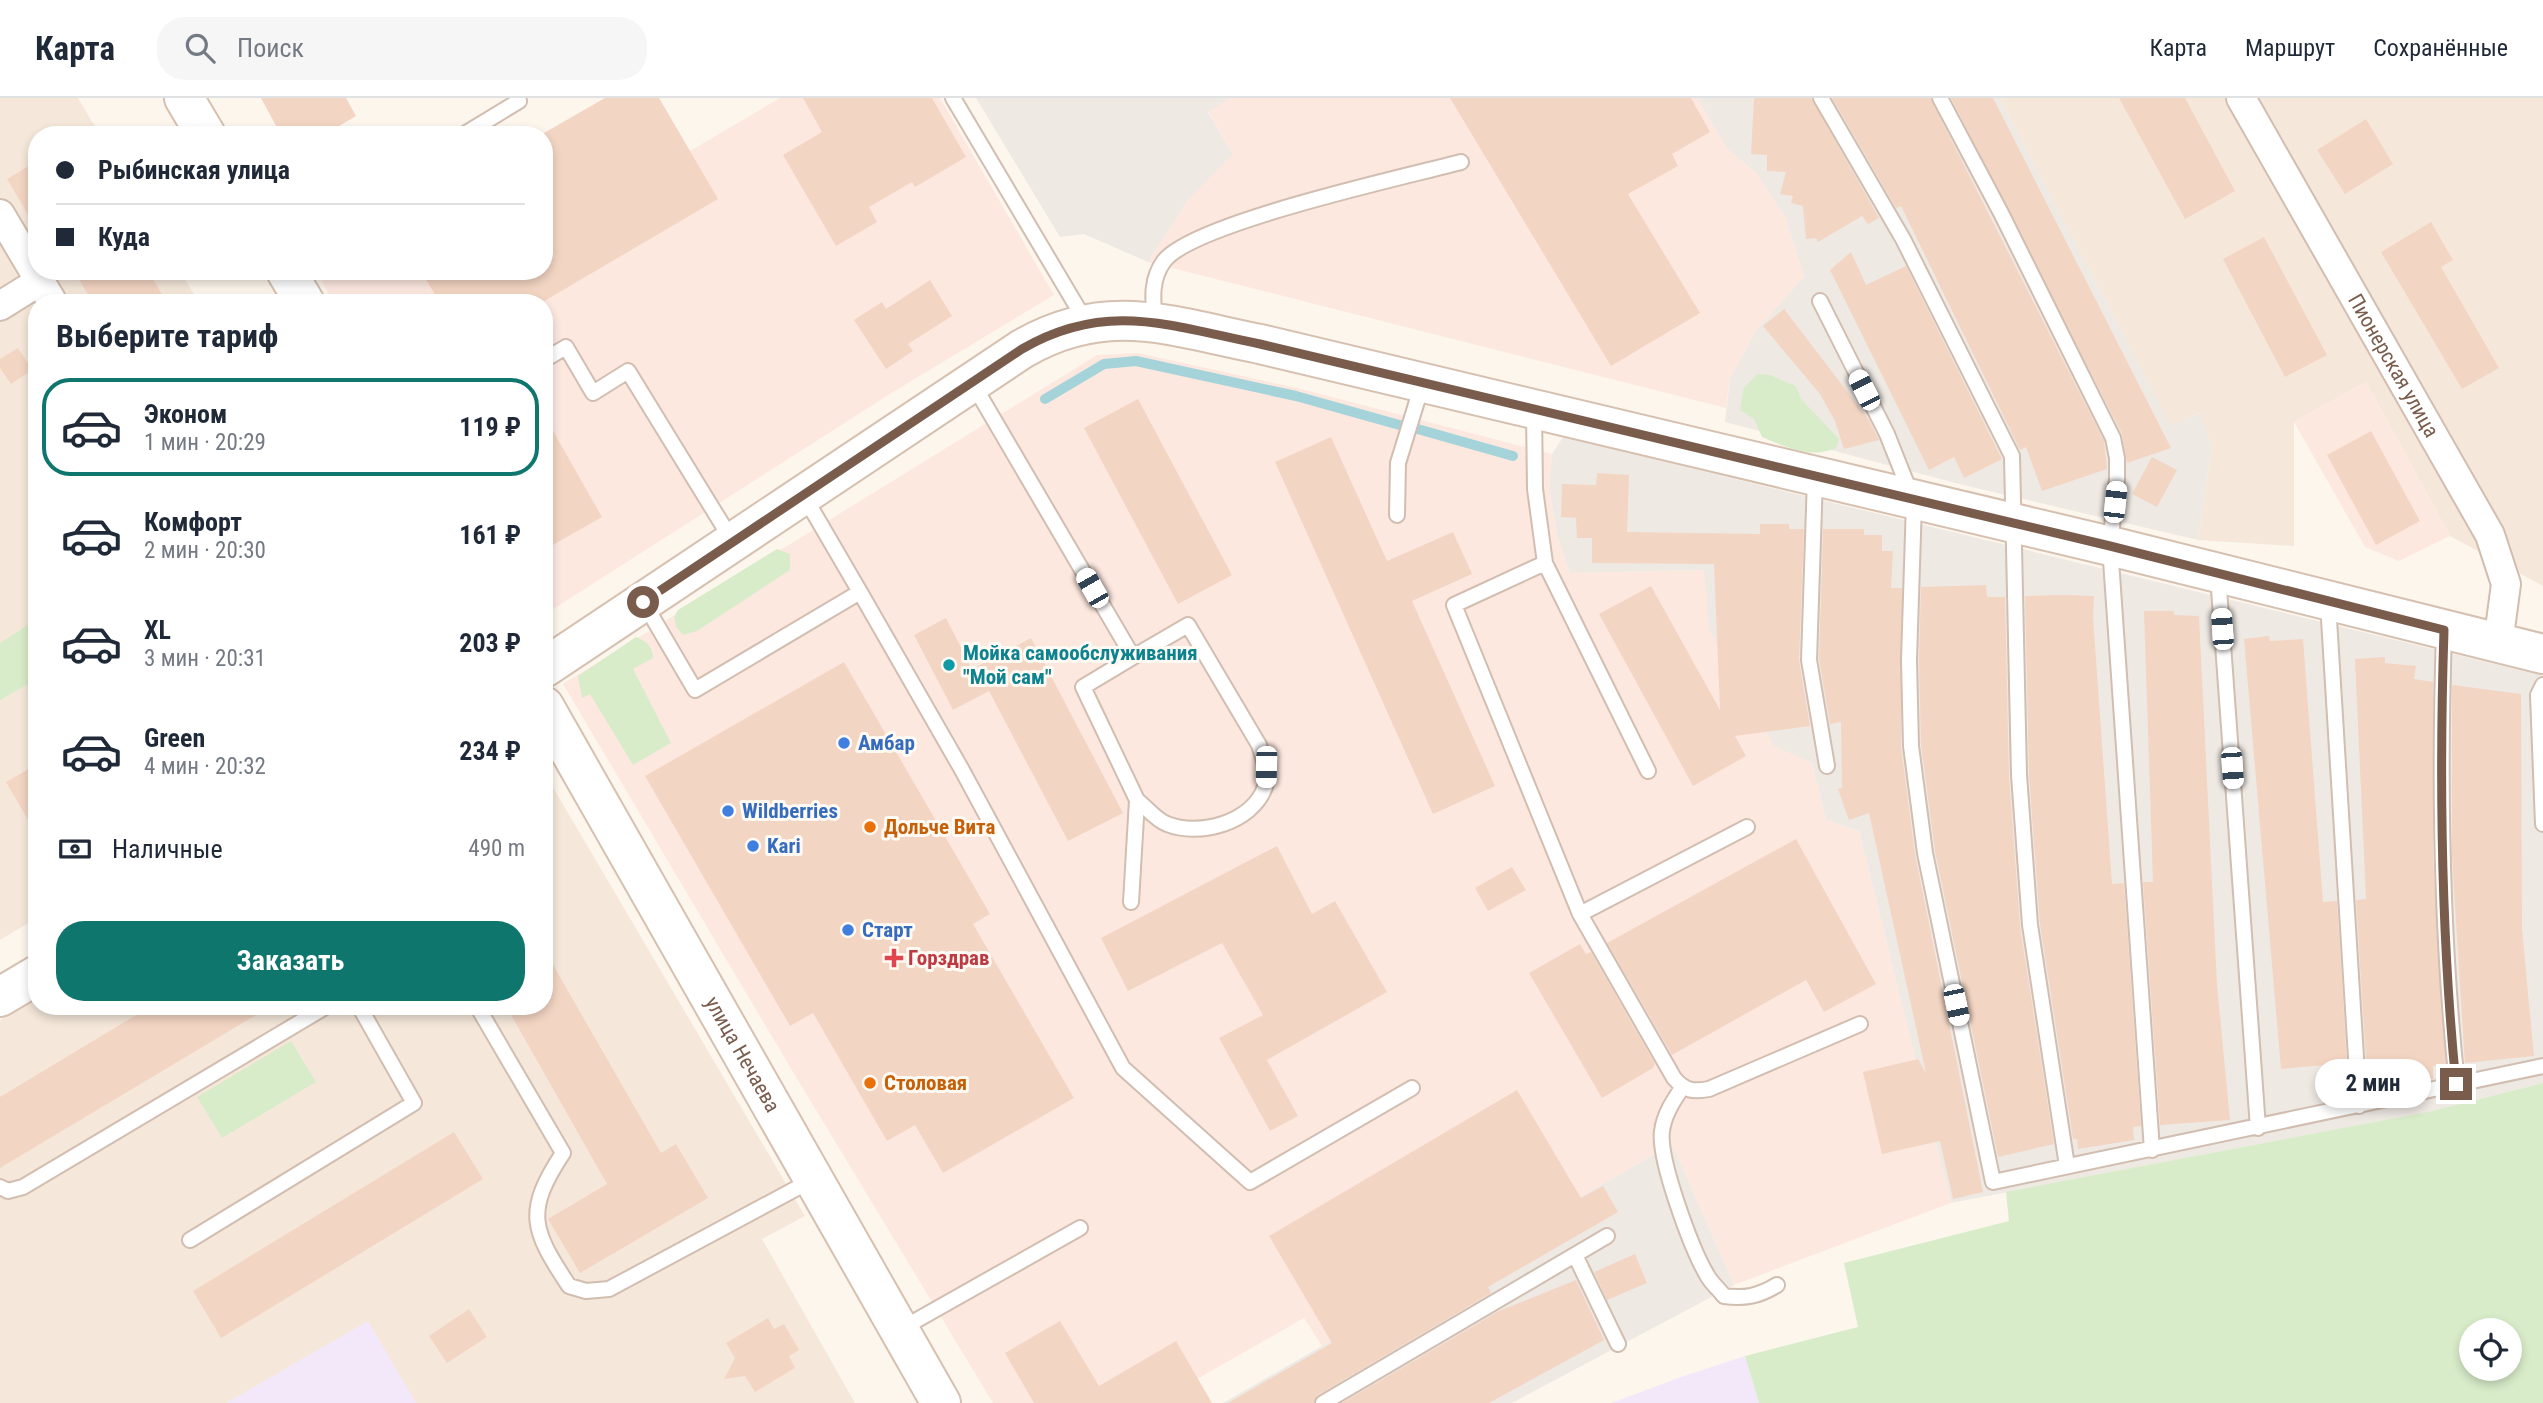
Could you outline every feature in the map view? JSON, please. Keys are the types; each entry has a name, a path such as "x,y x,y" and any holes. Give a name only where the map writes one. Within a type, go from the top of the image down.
{"main road":[{"path":"184,98 201,126"},
{"path":"553,662 972,382 1052,332 1086,322 1125,319 1260,344 1914,502 2110,546 2543,654"},
{"name":"улица Нечаева","path":"553,722 942,1403"},
{"path":"0,997 28,980"}],"street":[{"name":"Пионерская улица","path":"2241,98 2490,536 2506,584 2498,644"},
{"path":"0,214 28,260"},
{"path":"0,306 28,298"}],"lane":[{"path":"478,126 519,101 517,98"},
{"path":"953,98 1086,322"},
{"path":"1821,98 1903,239 2012,456 2019,775 2030,925 2067,1167"},
{"path":"1940,98 2001,213 2113,438 2118,458 2110,546 2152,1150"},
{"path":"1155,324 1152,298 1155,276 1165,260 1208,233 1461,162"},
{"path":"1820,301 1887,434 1914,502 1909,660 1911,746 1925,853 1993,1182 2543,1066"},
{"path":"553,355 566,347 593,393 628,371 733,543"},
{"path":"972,382 1133,657"},
{"path":"1397,515 1398,463 1422,384"},
{"path":"1534,411 1535,489 1545,563 1648,771"},
{"path":"1815,478 1809,660 1827,766"},
{"path":"804,495 962,770 1124,1068 1251,1182 1412,1087"},
{"path":"1545,563 1454,605 1580,914 1674,1078 1682,1087 1694,1092 1709,1089 1860,1024"},
{"path":"2217,573 2258,1128"},
{"path":"643,602 695,690 860,592"},
{"path":"2328,602 2359,1106"},
{"path":"1188,625 1259,745 1266,767 1266,786 1255,805 1237,818 1215,827 1193,829 1165,824 1137,800 1083,687 1133,657 1188,625"},
{"path":"2444,630 2440,765 2444,943 2456,1084"},
{"path":"2543,685 2538,695 2543,824"},
{"path":"1131,902 1137,800"},
{"path":"1580,914 1746,827"},
{"path":"0,1187 8,1191 23,1187 312,1015"},
{"path":"190,1240 414,1103 367,1015"},
{"path":"482,1015 563,1153 544,1181 535,1210 544,1249 569,1286 586,1291 609,1289 814,1179"},
{"path":"1682,1087 1669,1108 1662,1133 1664,1158 1692,1244 1708,1277 1724,1296 1741,1298 1761,1295 1777,1285"},
{"path":"900,1330 1080,1228"},
{"path":"1323,1403 1607,1236"},
{"path":"1575,1255 1618,1344"}],"shaded area":[{"path":"0,98 78,98 95,126 28,126 28,280 185,280 194,294 28,294 28,923 0,940"},
{"path":"605,98 659,98 690,151 780,98 940,98 1054,295 893,392 553,609 553,294 329,294 321,280 553,280 553,129"},
{"path":"976,98 1231,98 1208,112 1233,154 1188,200 1148,262 1084,234 1060,237"},
{"path":"1231,98 1697,98 1727,148 1757,174 1785,217 1804,276 1755,332 1730,379 1726,408 1148,262 1188,200 1233,154 1208,111"},
{"path":"1697,98 2000,98 2171,425 2200,413 2212,446 2198,540 1959,484 1725,422 1730,379 1755,332 1804,276 1785,217 1757,174 1727,148"},
{"path":"2000,98 2543,98 2543,586 2450,536 2366,382 2294,422 2294,546 2198,540 2212,446 2199,413 2171,426"},
{"path":"1138,353 1301,389 1552,454 1549,488 1557,535 1570,573 1705,570 1710,629 1774,745 1812,763 1826,820 1859,831 1951,1203 1734,1285 1672,1144 1322,1346 1304,1318 1155,1403 993,1403 563,684 1097,355"},
{"path":"2366,382 2450,536 2399,561 2365,547 2294,422"},
{"path":"1563,437 2543,676 2543,1083 2432,1111 1951,1203 1859,831 1826,820 1812,763 1774,746 1709,629 1704,570 1570,573 1557,535 1549,488 1552,454"},
{"path":"553,787 805,1216 762,1239 855,1403 0,1403 0,1020 28,1003 28,1015 553,1015"},
{"path":"1672,1144 1734,1285 1512,1403 1223,1403"},
{"path":"368,1321 416,1403 226,1403"},
{"path":"1745,1356 1759,1403 1611,1403 1681,1377"}],"green space":[{"path":"1758,374 1770,375 1796,386 1801,399 1839,439 1836,448 1808,452 1762,437 1754,419 1740,410 1744,387"},
{"path":"777,549 790,554 790,570 697,631 683,635 676,627 674,617 678,610"},
{"path":"28,625 28,684 0,700 0,643"},
{"path":"636,637 648,645 653,658 633,669 671,743 633,765 590,694 582,698 578,676"},
{"path":"291,1041 316,1082 222,1138 197,1097"},
{"path":"2543,1083 2543,1403 1759,1403 1745,1356 1858,1327 1844,1263 2009,1221 2006,1192 2432,1111"}],"building":[{"path":"261,98 346,98 356,116 339,126 276,126"},
{"path":"605,98 659,98 718,199 553,296 435,294 426,280 553,280 553,128"},
{"path":"803,98 932,98 966,157 915,187 912,182 869,207 877,222 836,246 783,155 822,132"},
{"path":"1450,98 1691,98 1710,132 1672,154 1678,166 1628,194 1700,313 1611,366"},
{"path":"1754,98 1811,98 1879,218 1868,224 1862,216 1818,242 1816,238 1806,239 1803,206 1791,203 1793,196 1780,194 1786,172 1767,171 1767,155 1751,154"},
{"path":"1832,98 1930,98 2104,441 2107,469 2042,491 2026,447 2020,450 1901,206 1896,208"},
{"path":"1951,98 1993,98 2171,448 2127,463 2122,434"},
{"path":"2119,98 2185,98 2235,191 2185,219"},
{"path":"2366,119 2393,164 2345,194 2317,150"},
{"path":"28,166 28,215 7,179"},
{"path":"2431,222 2453,260 2441,267 2499,368 2462,389 2381,252"},
{"path":"2264,237 2327,355 2285,377 2223,259"},
{"path":"1851,252 1866,285 1906,266 2002,459 1964,478 1954,457 1929,470 1830,270"},
{"path":"79,280 153,280 162,294 88,294"},
{"path":"930,280 952,316 908,344 913,351 886,369 854,320 882,302 886,309"},
{"path":"1784,309 1869,420 1879,440 1844,449 1835,421 1820,394 1763,326"},
{"path":"18,348 28,364 28,373 11,384 0,368 0,359"},
{"path":"1138,399 1232,575 1178,604 1084,428"},
{"path":"553,431 602,517 553,545"},
{"path":"2371,431 2420,521 2376,545 2327,455"},
{"path":"1331,437 1387,561 1453,532 1472,574 1412,601 1495,786 1433,814 1275,462"},
{"path":"2152,457 2177,470 2157,507 2132,494"},
{"path":"1597,473 1629,475 1627,532 1760,534 1760,524 1789,524 1789,529 1804,529 1799,660 1810,726 1735,736 1746,756 1693,786 1599,614 1651,586 1720,710 1714,564 1592,563 1592,538 1577,538 1576,518 1561,517 1562,484 1596,485"},
{"path":"1823,529 1864,529 1864,535 1882,535 1882,551 1893,551 1891,588 1902,588 1901,746 1915,854 1983,1192 1953,1199 1940,1141 1882,1154 1863,1072 1918,1059 1926,1073 1869,813 1849,820 1838,789 1842,788 1841,722 1830,724 1819,659"},
{"path":"1986,585 1987,597 2005,597 2009,776 2020,926 2054,1144 1998,1157 1935,851 1921,745 1919,660 1921,587"},
{"path":"2025,596 2094,596 2093,617 2112,884 2124,883 2141,1126 2133,1127 2134,1140 2078,1149 2077,1139 2073,1139 2040,924 2029,775"},
{"path":"2144,611 2174,611 2174,615 2199,616 2217,985 2230,1120 2160,1125 2143,882 2153,882"},
{"path":"946,618 972,669 1031,638 1123,813 1068,841 989,691 953,710 914,635"},
{"path":"2269,636 2270,641 2303,639 2323,902 2337,901 2347,1063 2281,1069 2244,639"},
{"path":"2385,657 2385,663 2416,666 2414,679 2433,682 2433,858 2446,1065 2433,1066 2433,1079 2374,1088 2373,1060 2366,1061 2356,900 2366,899 2355,659"},
{"name":"Старт","path":"844,662 990,914 973,924 1074,1098 943,1173 915,1125 887,1141 813,1013 790,1026 645,776"},
{"path":"2452,685 2521,694 2522,930 2534,1056 2465,1063 2452,858"},
{"path":"28,769 28,820 6,782"},
{"path":"1796,839 1876,984 1824,1012 1806,980 1672,1055 1607,943"},
{"path":"1277,846 1312,914 1335,901 1387,992 1267,1060 1298,1116 1270,1131 1219,1038 1263,1015 1222,943 1128,991 1101,938"},
{"path":"1512,867 1526,890 1488,911 1475,888"},
{"path":"1580,944 1586,954 1591,952 1655,1064 1653,1068 1602,1098 1529,973"},
{"path":"553,965 661,1153 676,1144 708,1198 580,1273 548,1219 607,1184 511,1015 553,1015"},
{"path":"136,1015 256,1015 0,1168 0,1097"},
{"path":"1517,1090 1581,1198 1603,1186 1618,1212 1488,1287 1491,1293 1318,1395 1313,1403 1228,1403 1332,1343 1269,1236"},
{"path":"454,1132 483,1179 221,1338 193,1291"},
{"path":"1635,1254 1647,1283 1607,1300 1594,1272"},
{"path":"1576,1280 1604,1340 1489,1403 1342,1403 1499,1311"},
{"path":"469,1309 487,1337 447,1363 429,1336"},
{"path":"768,1318 774,1329 784,1324 799,1350 789,1356 795,1368 755,1392 745,1376 724,1379 735,1358 726,1343"},
{"path":"1060,1321 1099,1386 1176,1341 1212,1403 1034,1403 1005,1353"}],"waterway":[{"path":"1045,399 1104,364 1136,361 1296,396 1403,426"},
{"path":"1414,428 1513,456"}],"place":[{"name":"Мойка самообслуживания \"Мой сам\"","path":"949,665"},
{"name":"Амбар","path":"844,743"},
{"name":"Wildberries","path":"728,811"},
{"name":"Дольче Вита","path":"870,827"},
{"name":"Kari","path":"753,846"},
{"name":"Старт","path":"848,930"},
{"name":"Горздрав","path":"894,958"},
{"name":"Столовая","path":"870,1083"}],"route":[{"path":"643,602 1022,349 1052,332 1086,322 1125,319 1260,344 1864,490 2110,546 2444,630 2440,765 2445,971 2456,1084"}]}
